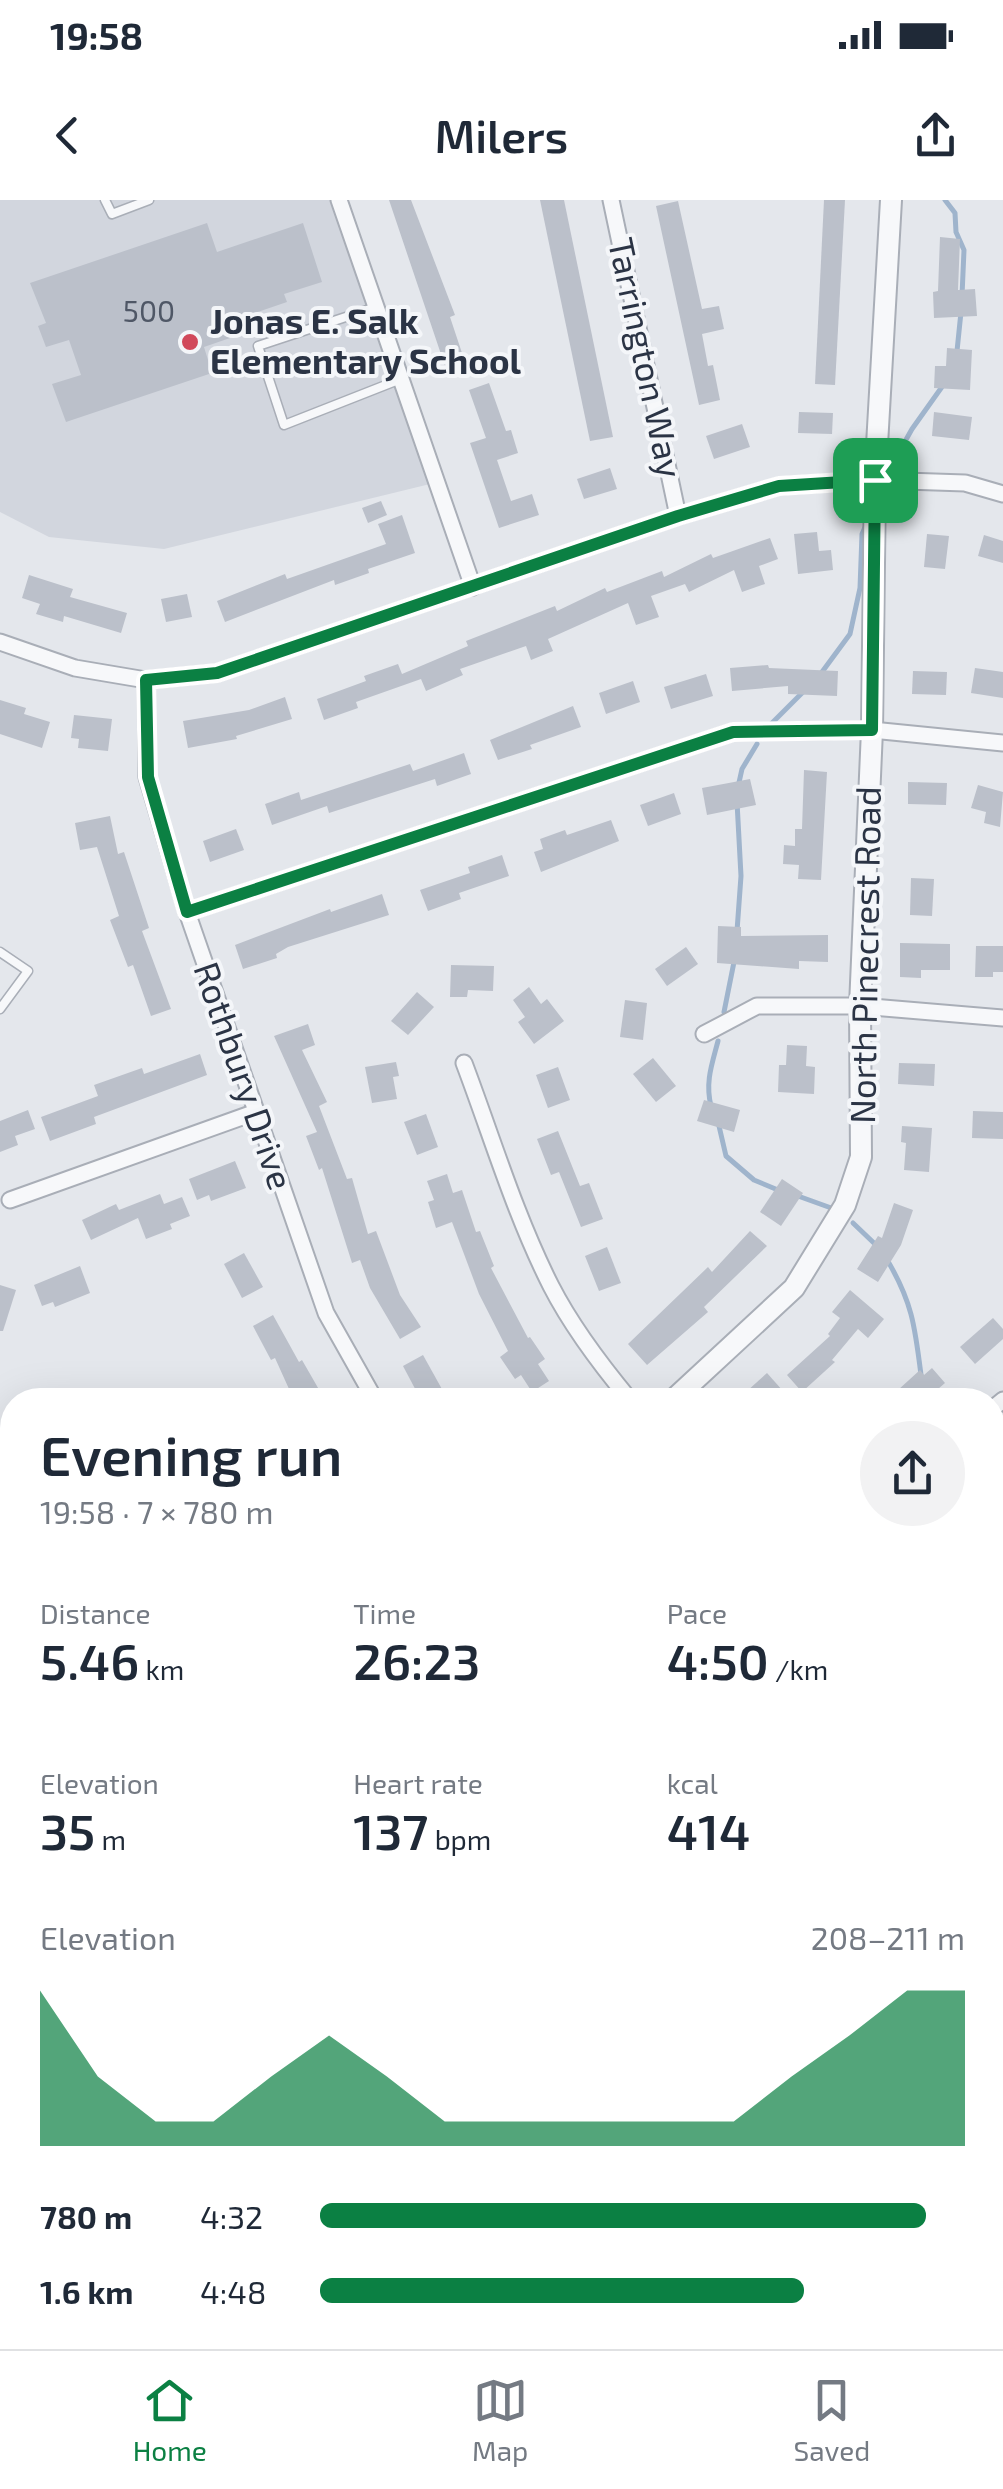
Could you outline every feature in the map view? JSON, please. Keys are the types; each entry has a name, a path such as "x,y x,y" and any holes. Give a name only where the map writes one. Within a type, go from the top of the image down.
{"street":[{"path":"339,200 473,586"},
{"name":"Tarrington Way","path":"611,200 678,516"},
{"name":"North Pinecrest Road","path":"686,1388 794,1288 845,1205 861,1157 860,1006 872,730 875,480 891,200"},
{"path":"0,642 75,668 146,680 217,673 678,516 779,486 875,480 965,483 1003,494"},
{"name":"Rothbury Drive","path":"146,680 148,777 187,912 326,1313 368,1388"},
{"path":"187,912 733,732 872,730 1003,744"},
{"path":"704,1034 757,1006 860,1006 1003,1018"},
{"path":"464,1063 534,1251 551,1286 602,1367 620,1388"},
{"path":"10,1200 256,1112"}],"lane":[{"path":"106,200 112,214 149,200"},
{"path":"376,308 258,346 284,425 401,379"},
{"path":"0,952 28,971 0,1009"}],"shaded area":[{"name":"Jonas E. Salk Elementary School","path":"0,200 330,200 430,484 164,549 49,537 0,512"}],"building":[{"path":"389,200 411,200 455,315 450,317 467,368 448,375"},
{"path":"540,200 564,200 613,437 590,441"},
{"path":"824,200 845,200 835,385 815,384"},
{"path":"678,201 702,309 719,306 724,329 702,334 720,400 699,405 656,206"},
{"path":"207,223 217,252 303,223 322,282 284,294 287,302 226,323 230,338 204,347 212,373 66,422 52,384 81,375 69,340 46,347 38,326 46,323 30,283"},
{"path":"940,237 960,239 958,290 975,289 977,316 934,318"},
{"path":"947,348 972,350 970,390 934,388 935,366 946,366"},
{"path":"489,383 518,453 497,460 511,501 532,494 539,515 499,528 470,443 486,438 469,390"},
{"path":"799,412 833,413 832,434 798,433"},
{"path":"934,412 972,417 969,440 932,436"},
{"path":"742,424 750,447 714,459 706,436"},
{"path":"610,468 617,489 584,499 577,479"},
{"path":"381,501 387,515 368,523 362,508"},
{"path":"402,515 415,553 368,569 369,573 335,585 334,580 225,622 217,601 285,574 287,579 386,544 378,524"},
{"path":"817,532 819,551 831,550 833,570 798,574 794,534"},
{"path":"927,534 949,536 945,569 924,567"},
{"path":"984,535 1003,541 1003,563 978,556"},
{"path":"770,538 778,559 759,566 765,584 742,592 734,570 689,592 685,584 651,596 659,617 636,625 628,603 548,639 553,651 531,660 526,646 460,669 463,675 426,691 421,679 356,702 358,708 324,720 317,699 366,681 364,676 398,664 402,674 468,646 466,641 555,606 557,611 605,588 607,592 662,571 664,577 711,554 713,558"},
{"path":"29,575 73,589 70,597 127,613 121,633 64,616 63,622 36,614 40,604 22,598"},
{"path":"187,594 192,617 166,622 161,599"},
{"path":"768,665 838,671 837,696 788,694 788,686 732,691 730,668"},
{"path":"975,668 1003,672 1003,698 971,693"},
{"path":"913,671 947,672 946,695 912,694"},
{"path":"706,674 713,696 671,709 664,687"},
{"path":"633,681 640,702 606,714 599,693"},
{"path":"285,697 292,719 236,736 237,739 188,748 183,721 249,710"},
{"path":"0,700 26,708 24,714 50,722 42,748 0,734"},
{"path":"573,706 581,727 498,760 490,740"},
{"path":"74,715 112,719 108,751 78,748 79,739 71,738"},
{"path":"464,753 471,774 437,786 435,779 329,813 327,806 272,825 265,804 299,792 301,800 410,764 413,771"},
{"path":"804,770 827,772 821,880 798,879 799,865 783,864 784,845 795,846 795,829 802,829"},
{"path":"750,779 756,805 707,815 702,788"},
{"path":"908,782 947,783 946,805 908,804"},
{"path":"978,785 1003,792 1000,827 984,823 986,812 971,808"},
{"path":"674,793 681,814 648,826 640,805"},
{"path":"110,816 118,854 124,852 149,928 142,931 171,1009 151,1016 133,965 128,967 110,920 119,916 97,847 80,850 75,823"},
{"path":"611,820 619,841 541,872 534,852 543,849 540,839 565,830 567,835"},
{"path":"236,829 244,850 210,862 203,841"},
{"path":"502,855 509,876 459,893 461,899 428,911 420,890 470,873 468,867"},
{"path":"911,878 934,879 932,916 910,915"},
{"path":"382,894 389,915 288,947 276,954 277,958 243,969 235,945"},
{"path":"718,926 741,927 741,936 828,935 828,962 799,961 799,969 717,963"},
{"path":"900,943 950,944 950,970 921,970 921,978 900,977"},
{"path":"976,946 1003,946 1003,972 993,972 993,977 975,977"},
{"path":"686,947 698,964 667,986 655,969"},
{"path":"451,965 494,966 493,991 468,990 467,997 450,997"},
{"path":"529,987 541,1004 547,999 564,1021 534,1044 518,1022 525,1017 513,1000"},
{"path":"417,992 434,1007 408,1035 391,1021"},
{"path":"625,1000 647,1003 643,1040 620,1037"},
{"path":"308,1024 315,1045 302,1050 327,1102 319,1106 347,1179 352,1178 368,1234 376,1231 400,1295 421,1327 400,1339 370,1288 360,1260 352,1263 322,1168 319,1170 306,1136 317,1132 274,1036"},
{"path":"787,1045 807,1046 806,1066 815,1067 814,1094 778,1092 779,1065 786,1065"},
{"path":"200,1054 207,1075 94,1117 96,1124 50,1141 41,1117 98,1096 94,1085 142,1068 144,1074"},
{"path":"653,1058 676,1086 656,1102 633,1074"},
{"path":"396,1062 399,1076 393,1077 397,1099 372,1103 365,1067"},
{"path":"899,1063 935,1064 934,1086 898,1084"},
{"path":"558,1067 570,1100 548,1108 536,1075"},
{"path":"704,1100 740,1110 734,1132 697,1121"},
{"path":"28,1110 35,1129 15,1136 18,1145 0,1152 0,1121"},
{"path":"973,1111 1003,1112 1003,1139 972,1138"},
{"path":"426,1114 438,1147 417,1155 404,1122"},
{"path":"902,1126 932,1128 929,1172 904,1170 906,1143 901,1142"},
{"path":"558,1131 580,1186 589,1183 603,1219 581,1227 559,1172 551,1175 537,1139"},
{"path":"235,1161 246,1188 211,1201 209,1195 197,1200 189,1179"},
{"path":"447,1174 453,1193 462,1190 476,1232 480,1231 494,1266 491,1268 528,1338 545,1359 538,1364 549,1381 538,1388 529,1388 521,1375 515,1379 500,1357 508,1351 479,1294 452,1222 436,1228 428,1202 434,1200 427,1181"},
{"path":"782,1179 803,1193 781,1226 760,1212"},
{"path":"160,1194 164,1204 182,1197 190,1216 170,1224 172,1229 146,1239 138,1218 91,1240 82,1220 116,1204 119,1210"},
{"path":"894,1203 913,1210 901,1245 878,1282 857,1269 878,1236 882,1238"},
{"path":"750,1231 767,1246 704,1307 708,1312 647,1365 628,1344 708,1267 712,1272"},
{"path":"607,1247 621,1283 599,1291 585,1256"},
{"path":"244,1253 263,1287 242,1298 224,1264"},
{"path":"80,1266 90,1293 55,1307 53,1302 42,1306 34,1285"},
{"path":"0,1285 16,1290 3,1331 0,1331"},
{"path":"850,1290 884,1319 868,1338 858,1329 832,1360 835,1362 806,1388 798,1388 787,1375 830,1336 840,1318 832,1312"},
{"path":"273,1315 318,1388 289,1388 275,1358 271,1360 253,1326"},
{"path":"993,1318 1003,1329 1003,1339 975,1364 960,1347"},
{"path":"423,1355 441,1388 415,1388 403,1366"},
{"path":"932,1368 945,1383 939,1388 900,1388 920,1370 924,1375"},
{"path":"767,1373 780,1388 750,1388"}],"waterway":[{"path":"945,200 955,213 956,232 964,250 962,296"},
{"path":"957,351 961,312"},
{"path":"889,470 944,384"},
{"path":"822,672 850,634 860,588 862,534 866,525"},
{"path":"769,726 804,691"},
{"path":"738,787 742,769 757,744"},
{"path":"737,802 741,876 737,931"},
{"path":"724,1012 734,962"},
{"path":"711,1106 709,1081 718,1041"},
{"path":"719,1126 726,1156 754,1180 778,1190"},
{"path":"798,1196 834,1209"},
{"path":"853,1223 876,1245"},
{"path":"886,1258 911,1314 921,1375"}],"place":[{"name":"Jonas E. Salk Elementary School","path":"190,342"}],"route":[{"path":"875,480 872,730 733,732 187,912 148,777 146,680 217,673 678,516 779,486 875,480"}]}
